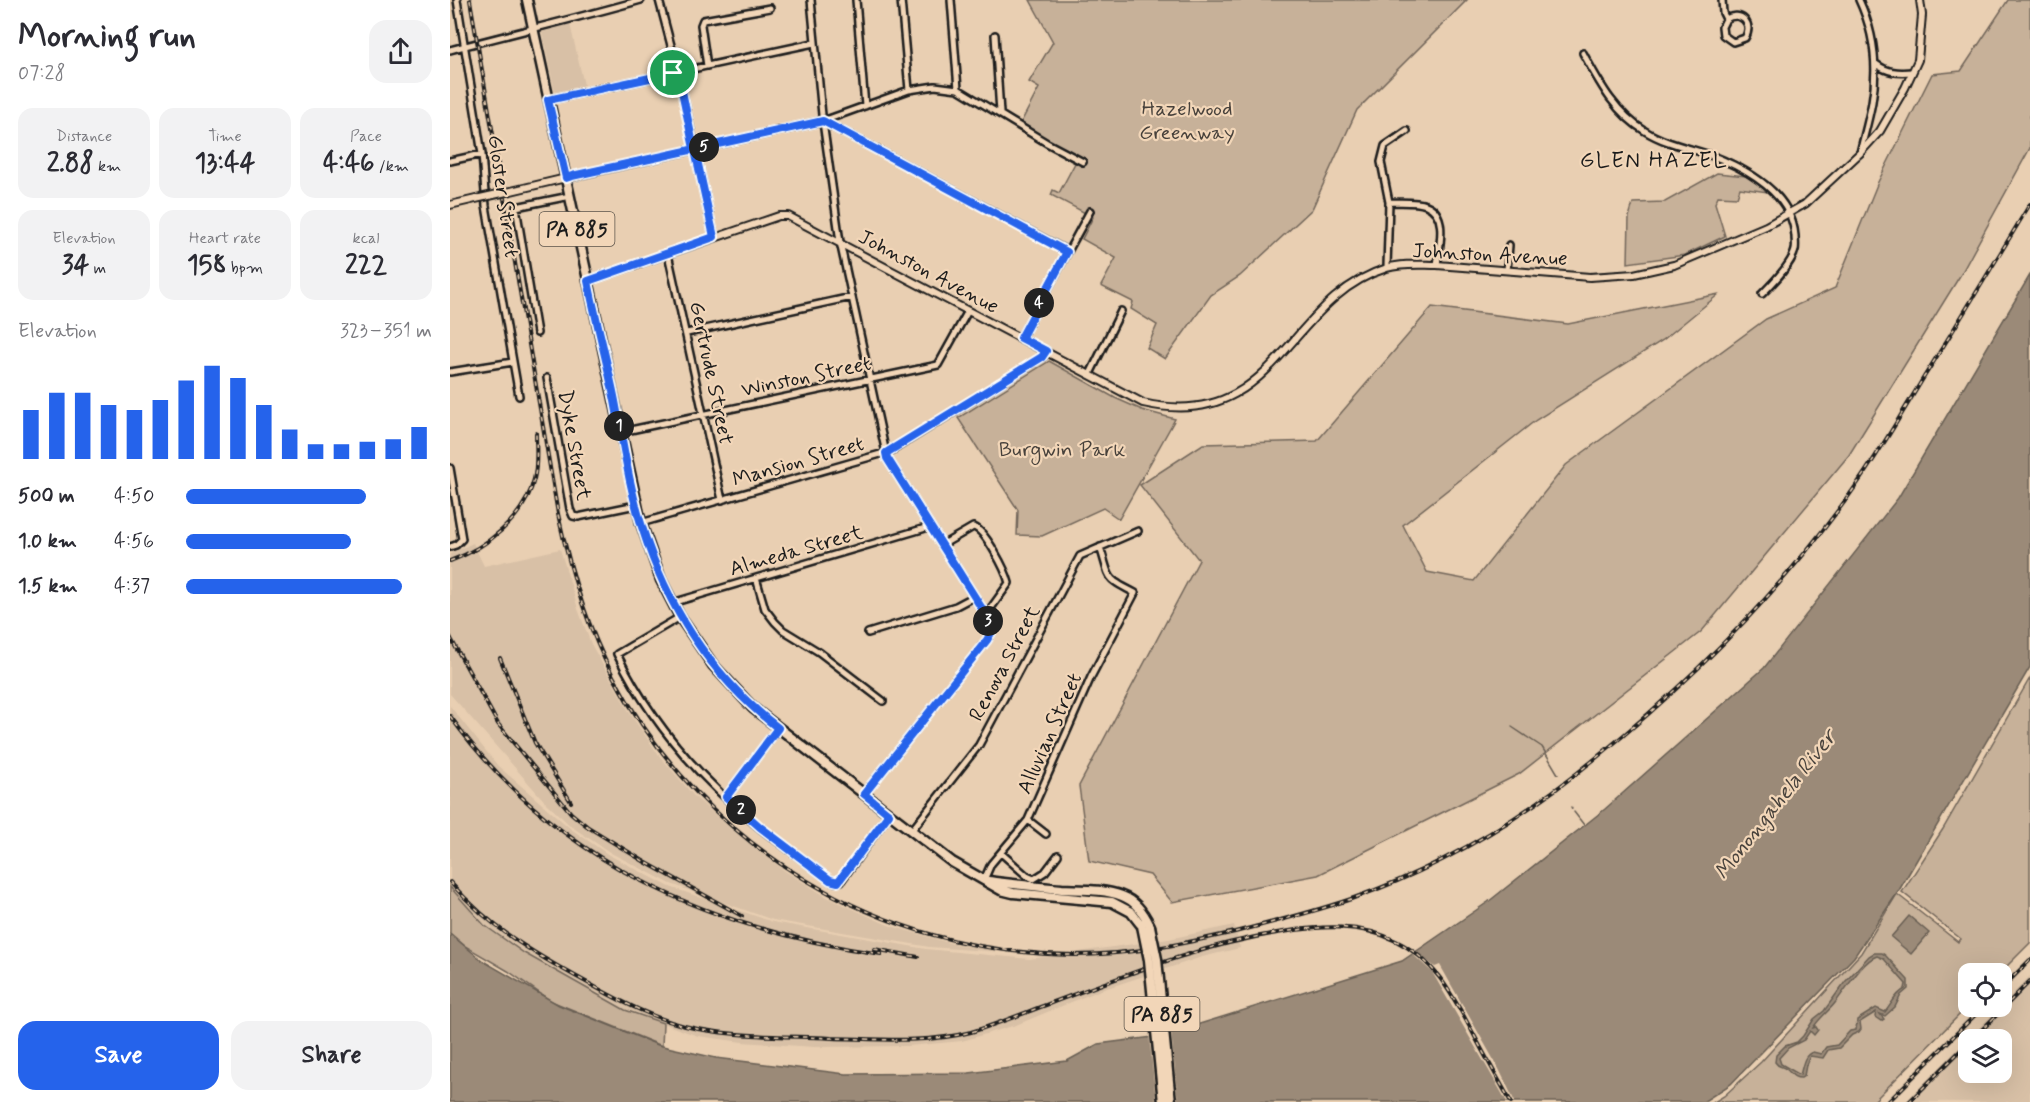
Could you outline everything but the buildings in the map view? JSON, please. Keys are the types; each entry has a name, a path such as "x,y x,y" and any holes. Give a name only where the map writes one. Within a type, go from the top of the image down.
{"main road":[{"name":"PA 885","path":"527,0 636,505 654,564 680,617 722,676 753,708 952,862 1001,890 1112,902 1131,912 1146,926 1157,958 1171,1102"},
{"name":"PA 885","path":"1146,926 1163,1102"}],"street":[{"name":"Gloster Street","path":"457,0 482,154 486,206 519,396"},
{"path":"450,50 641,0"},
{"path":"659,0 678,72 714,237"},
{"path":"811,0 823,121 840,242 887,458 986,615 990,625 990,637 864,794"},
{"path":"856,0 865,106"},
{"path":"901,0 909,90"},
{"path":"951,0 958,89"},
{"path":"1722,0 1726,19"},
{"path":"1860,0 1868,26 1875,64 1872,103 1860,153"},
{"name":"Johnston Avenue","path":"588,281 785,215 1143,403 1182,409 1204,405 1234,396 1257,380 1330,302 1354,283 1388,267 1437,265 1590,277 1634,274 1674,265 1766,226 1805,204 1860,153 1880,131 1900,97 1918,60 1922,15 1920,0"},
{"path":"708,66 700,25 703,20 770,8"},
{"path":"1735,15 1743,18 1749,26 1748,35 1738,42 1726,39 1722,27 1726,19 1735,15"},
{"path":"995,36 1000,113"},
{"path":"548,100 814,43"},
{"path":"1583,53 1603,90 1621,113 1644,131 1658,138 1724,160 1758,180 1777,195 1788,213 1795,232 1795,250 1789,262 1762,294"},
{"path":"1875,64 1883,70 1894,73 1912,72"},
{"path":"450,205 823,121 909,90 935,86 958,89 1083,162"},
{"path":"823,121 1067,252"},
{"path":"1388,267 1389,202 1381,162 1385,146 1407,131"},
{"path":"450,161 482,154"},
{"path":"537,333 516,207 570,196"},
{"path":"1389,202 1419,203 1428,205 1435,211 1441,228 1437,265"},
{"path":"1021,338 1090,211"},
{"path":"1507,270 1509,245"},
{"name":"Gertrude Street","path":"668,254 722,500"},
{"path":"687,333 852,297"},
{"name":"Winston Street","path":"621,432 938,365 968,311"},
{"path":"1090,374 1121,311"},
{"name":"Mansion Street","path":"641,523 886,453 1041,358 1046,351"},
{"path":"450,372 513,362"},
{"name":"Dyke Street","path":"547,378 573,516 578,517 636,505"},
{"path":"450,468 462,539 450,547"},
{"name":"Almeda Street","path":"672,603 929,527"},
{"path":"942,545 973,527 978,528 1004,569 1009,583 986,615"},
{"name":"Renova Street","path":"912,830 979,745 1080,556 1138,531"},
{"name":"Alluvian Street","path":"984,880 991,864 1028,820 1091,677 1136,593 1109,577 1100,547"},
{"path":"756,578 765,609 783,630 819,652 883,700"},
{"path":"868,633 956,606 973,597"},
{"path":"680,617 617,654 655,720 726,797 760,827 830,880 836,882 841,881 889,814"},
{"path":"726,797 778,728"},
{"path":"1028,820 1046,834"},
{"path":"1001,853 1027,876 1034,879 1045,872 1058,855"}],"shaded area":[{"path":"570,24 584,85 555,93 542,32"},
{"path":"473,543 484,566 560,549 591,644 631,715 658,754 694,796 731,829 785,871 827,897 888,925 950,943 1002,952 929,947 773,920 671,884 611,853 572,827 547,804 450,694 450,554"},
{"path":"450,706 498,766 571,829 609,855 670,887 773,922 926,949 1029,959 1169,939 1234,925 1240,948 1202,957 1098,991 1016,1025 962,1041 908,1046 815,1047 742,1042 698,1036 625,1010 538,963 484,925 450,887"},
{"path":"2030,976 2030,1102 1905,1102 1958,1049 1958,1083 2012,1083 2012,1029 1978,1029 1990,1017 2012,1017 2012,995"}],"green space":[{"name":"Hazelwood Greenway","path":"1030,0 1467,0 1357,110 1312,209 1240,276 1211,295 1165,359 1147,348 1157,325 1131,309 1133,302 1101,286 1116,258 1082,239 1093,217 1051,195 1053,190 1059,193 1075,163 1017,130 1039,88 1029,82 1053,42"},
{"path":"2008,0 2030,0 2030,148 1961,274 1849,455 1702,631 1519,774 1318,875 1172,902 1150,875 1089,861 1079,786 1199,560 1140,485 1203,444 1317,441 1432,307 1568,324 1719,294 1663,340 1536,420 1403,525 1427,572 1474,581 1566,465 1766,319 1835,288 1878,182 1932,74 1961,71"},
{"path":"1717,173 1746,176 1768,192 1740,188 1737,197 1718,196 1715,203 1725,236 1685,255 1628,263 1629,217 1633,203 1665,202"},
{"name":"Burgwin Park","path":"1049,361 1115,398 1142,410 1175,419 1119,519 1103,508 1042,536 1017,535 1018,510 958,418"},
{"path":"2030,678 2030,943 2010,963 1958,963 1958,1016 1873,1102 1714,1102 1724,1096 1761,1062 1861,953 1897,894 1958,942 1961,939 1902,892 1943,829"},
{"path":"450,887 484,925 524,953 625,1010 663,1023 662,1046 551,1001 508,971 465,946 450,933"}],"water":[{"name":"Monongahela River","path":"2030,275 2030,667 1898,892 1854,957 1731,1084 1703,1102 450,1102 450,934 483,961 559,1005 658,1045 716,1058 846,1074 969,1073 1067,1061 1098,1044 1161,1036 1402,961 1488,902 1605,809 1764,668 1898,498"},
{"path":"1909,916 1929,933 1911,954 1891,937"},
{"path":"1882,953 1908,980 1908,989 1901,995 1895,1007 1885,1016 1880,1014 1884,1019 1881,1021 1875,1017 1876,1012 1860,1022 1859,1032 1852,1035 1839,1048 1828,1050 1823,1058 1810,1056 1804,1076 1801,1078 1777,1065 1776,1055 1785,1046 1797,1042 1803,1036 1814,1019 1824,1011 1845,982 1869,956","holes":["1877,956 1884,959 1906,984 1905,989 1896,996 1885,1012 1876,1008 1857,1020 1856,1030 1850,1031 1837,1045 1826,1047 1821,1054 1810,1053 1804,1061 1800,1075 1781,1064 1779,1058 1788,1048 1804,1040 1810,1031 1814,1035 1818,1030 1816,1027 1813,1028 1815,1024 1866,964"]}],"pier":[{"path":"1414,950 1435,967 1440,965 1499,1069 1515,1102 1507,1102 1432,972 1410,952"},
{"path":"1171,1030 1178,1102 1156,1102 1149,1034"}],"waterway":[{"path":"1512,727 1542,747 1558,774"},
{"path":"1574,812 1584,825"}],"railway":[{"path":"470,0 558,514 580,597 603,657 613,676 651,737 696,792 748,840 805,880 868,912 934,935 1003,950 1075,955 1135,951 1175,945 1293,917 1384,887 1448,857 1510,821 1568,780 1629,731 1693,673 1753,612 1810,547 1871,463 2030,204"},
{"path":"450,561 490,540 513,519 522,506 535,473 536,433"},
{"path":"450,637 498,724 571,813 588,827 645,862 742,916"},
{"path":"500,658 535,743 571,802"},
{"path":"450,716 492,767 537,811 587,848 640,880 696,906 755,927 817,943 881,954"},
{"path":"450,882 481,913 513,938 547,960 626,1004 683,1026 714,1032 764,1036 901,1040 954,1036 991,1026 1165,961 1223,945 1312,928 1369,931 1410,949 1422,958 1442,980 1511,1102"},
{"path":"874,949 918,957"},
{"path":"2012,978 2030,960"},
{"path":"1983,1029 2030,981"},
{"path":"1888,1102 1973,1017"},
{"path":"1909,1102 1958,1053"}],"district":[{"name":"GLEN HAZEL","path":"1654,159"}],"route":[{"path":"673,73 548,100 566,178 572,176 694,149 823,121 1067,252 1021,338 1046,351 1042,357 886,453 929,527 986,615 991,633 864,794 889,814 838,882 830,880 760,827 726,797 778,728 753,708 712,665 680,617 661,580 636,505 588,281 714,237 694,149 678,72 673,73"}]}
